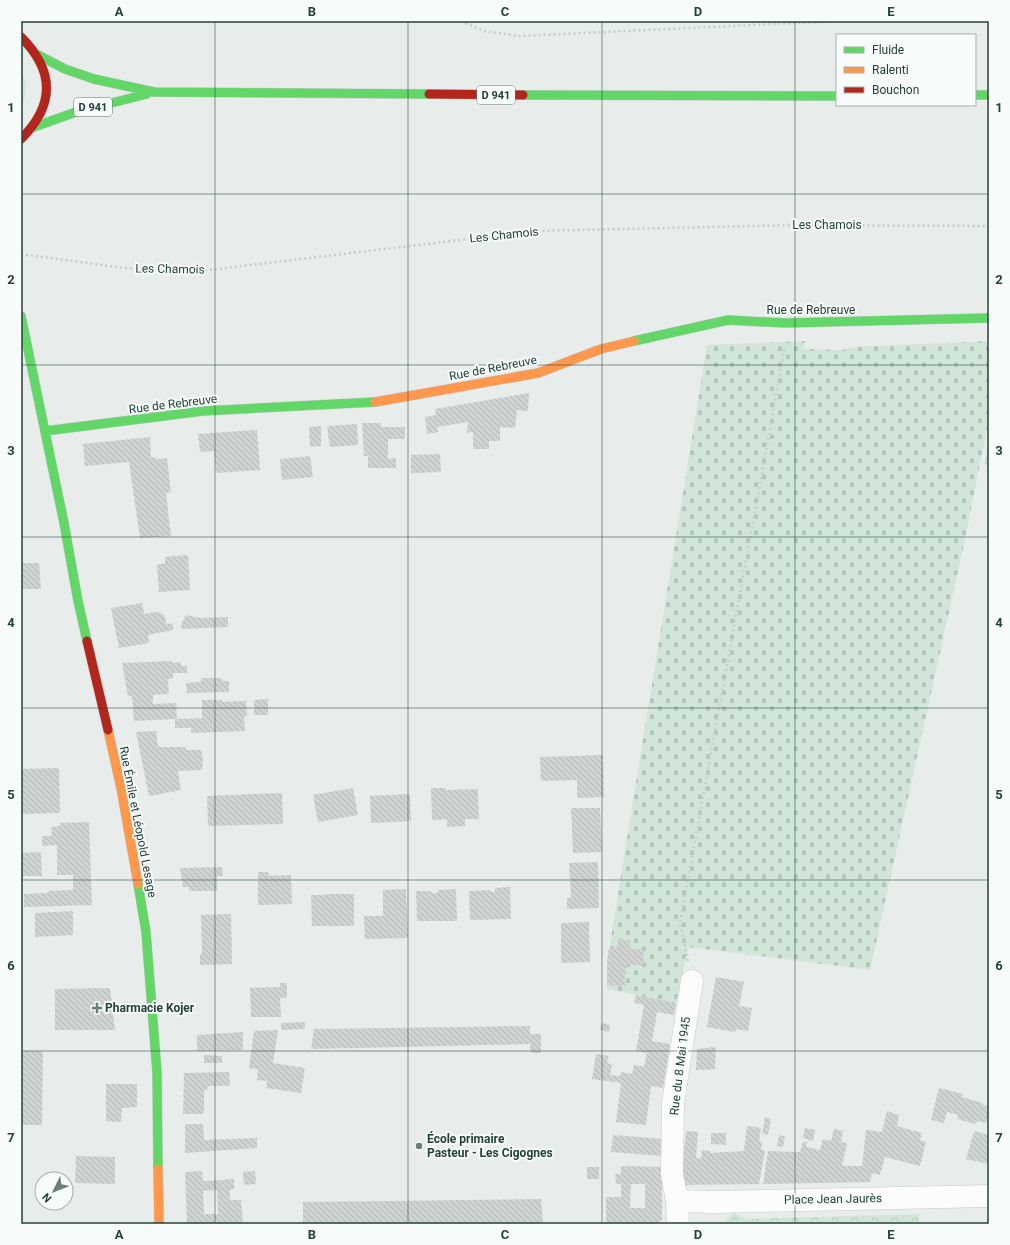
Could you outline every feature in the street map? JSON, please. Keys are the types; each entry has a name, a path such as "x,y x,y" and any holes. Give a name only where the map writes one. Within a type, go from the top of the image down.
{"main road":[{"path":"21,37 38,55 45,73 47,91 43,110 34,127 21,139"},
{"name":"D 941","path":"38,55 53,64 85,76 128,88 154,92 836,96"},
{"name":"D 941","path":"34,127 56,117 154,92"},
{"path":"976,95 989,94"},
{"name":"Rue Émile et Léopold Lesage","path":"21,316 64,523 78,601 121,788 146,932 157,1072 159,1224"},
{"name":"Rue de Rebreuve","path":"45,431 203,411 379,402 538,373 601,349 728,320 785,324 989,318"}],"street":[{"name":"Rue du 8 Mai 1945","path":"678,1224 678,1200 672,1174 673,1103 692,981"},
{"name":"Place Jean Jaurès","path":"678,1200 713,1202 989,1196"}],"path":[{"path":"461,21 484,32 518,36 839,21"},
{"name":"Les Chamois","path":"21,254 123,268 201,271 534,231 798,225 989,226"},
{"path":"692,981 680,923 785,342 785,324"}],"green space":[{"path":"21,69 26,89 21,109"},
{"path":"805,341 803,349 843,350 852,347 989,341 989,418 964,544 870,970 688,947 676,1003 607,989 607,962 707,345"},
{"path":"733,1213 747,1219 919,1214 919,1224 722,1224"}],"building":[{"path":"529,393 528,411 517,410 515,428 500,427 500,441 489,441 489,449 473,449 473,432 467,433 468,422 437,427 438,432 427,434 425,417 436,415 435,409"},
{"path":"362,423 381,423 381,427 405,427 405,439 388,439 388,459 396,458 396,468 368,468 368,456 364,456"},
{"path":"357,424 358,445 330,447 327,426"},
{"path":"321,426 321,446 310,447 309,427"},
{"path":"257,430 260,470 216,473 214,451 200,452 198,434"},
{"path":"150,437 151,456 148,456 159,459 167,458 171,492 166,493 171,536 140,538 129,462 85,466 83,444"},
{"path":"989,446 989,465 985,464"},
{"path":"440,454 441,472 411,473 411,455"},
{"path":"310,456 313,477 282,480 280,459"},
{"path":"188,555 190,590 159,592 157,564 165,564 165,557"},
{"path":"21,563 39,563 41,589 21,589"},
{"path":"142,603 144,614 155,612 161,613 165,616 166,624 173,623 173,630 148,635 149,643 119,648 111,608"},
{"path":"186,615 201,618 228,617 228,627 182,629 181,624"},
{"path":"172,661 172,663 181,662 181,666 187,666 187,673 173,673 173,678 168,679 169,694 153,695 153,704 176,703 177,719 202,718 202,700 222,700 222,702 246,701 247,716 244,716 245,731 191,733 191,728 175,728 175,719 134,721 132,696 128,696 122,663"},
{"path":"201,678 222,678 223,681 229,681 229,692 187,693 186,683 201,682"},
{"path":"268,699 268,715 254,715 254,700"},
{"path":"156,731 158,747 185,747 186,750 201,750 203,758 202,770 178,771 181,790 149,796 136,732"},
{"path":"603,755 604,797 577,798 577,780 541,781 540,757"},
{"path":"59,768 60,813 21,814 21,769"},
{"path":"353,788 358,815 318,822 313,795"},
{"path":"431,788 446,788 446,790 478,789 479,819 465,819 465,826 447,827 447,819 432,820"},
{"path":"282,793 283,824 208,826 207,796"},
{"path":"410,794 411,821 371,823 370,796"},
{"path":"571,808 600,808 602,852 573,853"},
{"path":"89,822 92,905 24,907 24,894 73,890 73,875 57,875 57,845 42,846 42,836 52,836 51,827 60,826 60,823"},
{"path":"41,852 42,876 21,876 21,853"},
{"path":"598,862 599,908 567,909 567,898 571,898 569,863"},
{"path":"222,867 223,876 217,876 217,891 189,891 189,887 183,887 180,868"},
{"path":"258,872 268,872 269,876 291,875 292,904 258,905"},
{"path":"510,887 511,919 470,920 469,891 490,890 490,892 495,892 495,888"},
{"path":"406,889 408,938 365,939 364,916 383,916 383,890"},
{"path":"456,889 457,921 417,921 416,891 431,891 431,893 438,893 438,890"},
{"path":"354,894 354,926 312,926 311,895"},
{"path":"73,911 73,935 35,937 35,913"},
{"path":"231,914 232,964 200,965 200,954 202,954 201,915"},
{"path":"589,922 590,962 561,963 561,923"},
{"path":"618,939 630,940 630,949 644,949 643,965 626,965 625,986 607,985 607,962 609,948 617,948"},
{"path":"716,977 744,982 739,1006 752,1008 748,1031 736,1029 735,1032 707,1027"},
{"path":"280,983 287,983 287,998 280,998 281,1017 251,1017 250,988 280,987"},
{"path":"110,988 115,1030 55,1030 55,989"},
{"path":"636,995 676,1003 674,1015 657,1012 652,1041 670,1044 663,1088 651,1086 646,1125 616,1122 621,1083 592,1079 596,1054 609,1056 607,1063 612,1065 610,1075 620,1076 621,1072 632,1074 634,1065 644,1067 647,1053 636,1051 644,1005 634,1003"},
{"path":"305,1022 305,1029 281,1030 281,1023"},
{"path":"601,1023 610,1025 609,1032 600,1030"},
{"path":"530,1026 530,1034 541,1034 541,1053 531,1053 530,1044 311,1049 314,1029"},
{"path":"278,1030 273,1063 305,1068 301,1093 266,1088 267,1081 257,1080 258,1069 249,1068 254,1031"},
{"path":"243,1032 243,1050 197,1051 197,1035"},
{"path":"716,1047 715,1069 696,1070 697,1049"},
{"path":"21,1051 43,1051 42,1125 21,1125"},
{"path":"204,1055 222,1056 222,1063 204,1063"},
{"path":"229,1072 230,1086 208,1086 207,1090 204,1090 204,1114 183,1114 184,1073"},
{"path":"106,1084 137,1084 137,1107 122,1108 121,1122 106,1121"},
{"path":"939,1088 963,1094 962,1097 983,1103 982,1104 989,1107 986,1123 977,1121 976,1124 957,1119 958,1115 947,1112 944,1123 931,1120"},
{"path":"887,1111 899,1115 897,1126 922,1133 920,1140 926,1142 920,1166 885,1157 880,1175 872,1173 870,1182 763,1184 768,1151 800,1152 803,1142 807,1142 806,1147 820,1150 823,1139 831,1141 834,1129 843,1131 841,1142 847,1143 842,1166 862,1166 866,1130 882,1132"},
{"path":"765,1117 771,1119 768,1135 762,1134"},
{"path":"185,1124 203,1124 204,1140 257,1138 257,1148 185,1153"},
{"path":"747,1126 761,1128 759,1141 762,1142 761,1150 765,1151 759,1184 681,1185 686,1131 698,1132 696,1158 701,1158 702,1150 710,1151 710,1153 744,1151"},
{"path":"805,1128 815,1130 813,1141 803,1138"},
{"path":"974,1131 989,1135 989,1164 966,1159"},
{"path":"711,1133 726,1133 726,1145 711,1144"},
{"path":"613,1135 664,1139 663,1156 611,1152"},
{"path":"779,1135 785,1136 783,1147 777,1146"},
{"path":"76,1156 115,1157 115,1184 75,1183"},
{"path":"621,1166 662,1167 662,1220 657,1223 606,1224 606,1197 621,1197 621,1184 616,1184 615,1174 621,1174","holes":["631,1184 645,1184 645,1208 630,1208"]},
{"path":"587,1167 599,1167 599,1179 587,1179"},
{"path":"202,1171 203,1181 234,1179 234,1189 230,1190 230,1200 241,1200 243,1224 187,1224 185,1172","holes":["217,1190 218,1214 204,1214 203,1191"]},
{"path":"255,1171 256,1184 244,1185 243,1172"},
{"path":"541,1199 543,1223 303,1224 303,1202"}],"traffic: fast":[{"path":"38,55 65,69 94,79 154,92 429,94"},
{"path":"34,127 76,112 147,94"},
{"path":"523,95 836,96"},
{"path":"976,95 989,95"},
{"path":"21,316 87,641"},
{"path":"634,341 728,320 785,323 989,318"},
{"path":"45,431 203,411 375,402"},
{"path":"138,884 146,932 157,1072 158,1169"}],"traffic: slow":[{"path":"375,402 538,373 601,349 634,341"},
{"path":"108,730 121,788 138,884"},
{"path":"158,1169 159,1224"}],"traffic: jam":[{"path":"21,37 40,62 45,75 46,88 45,101 40,114 21,139"},
{"path":"429,94 523,95"},
{"path":"87,641 108,730"}],"place":[{"name":"Pharmacie Kojer","path":"97,1008"},
{"name":"École primaire Pasteur - Les Cigognes","path":"419,1146"}]}
